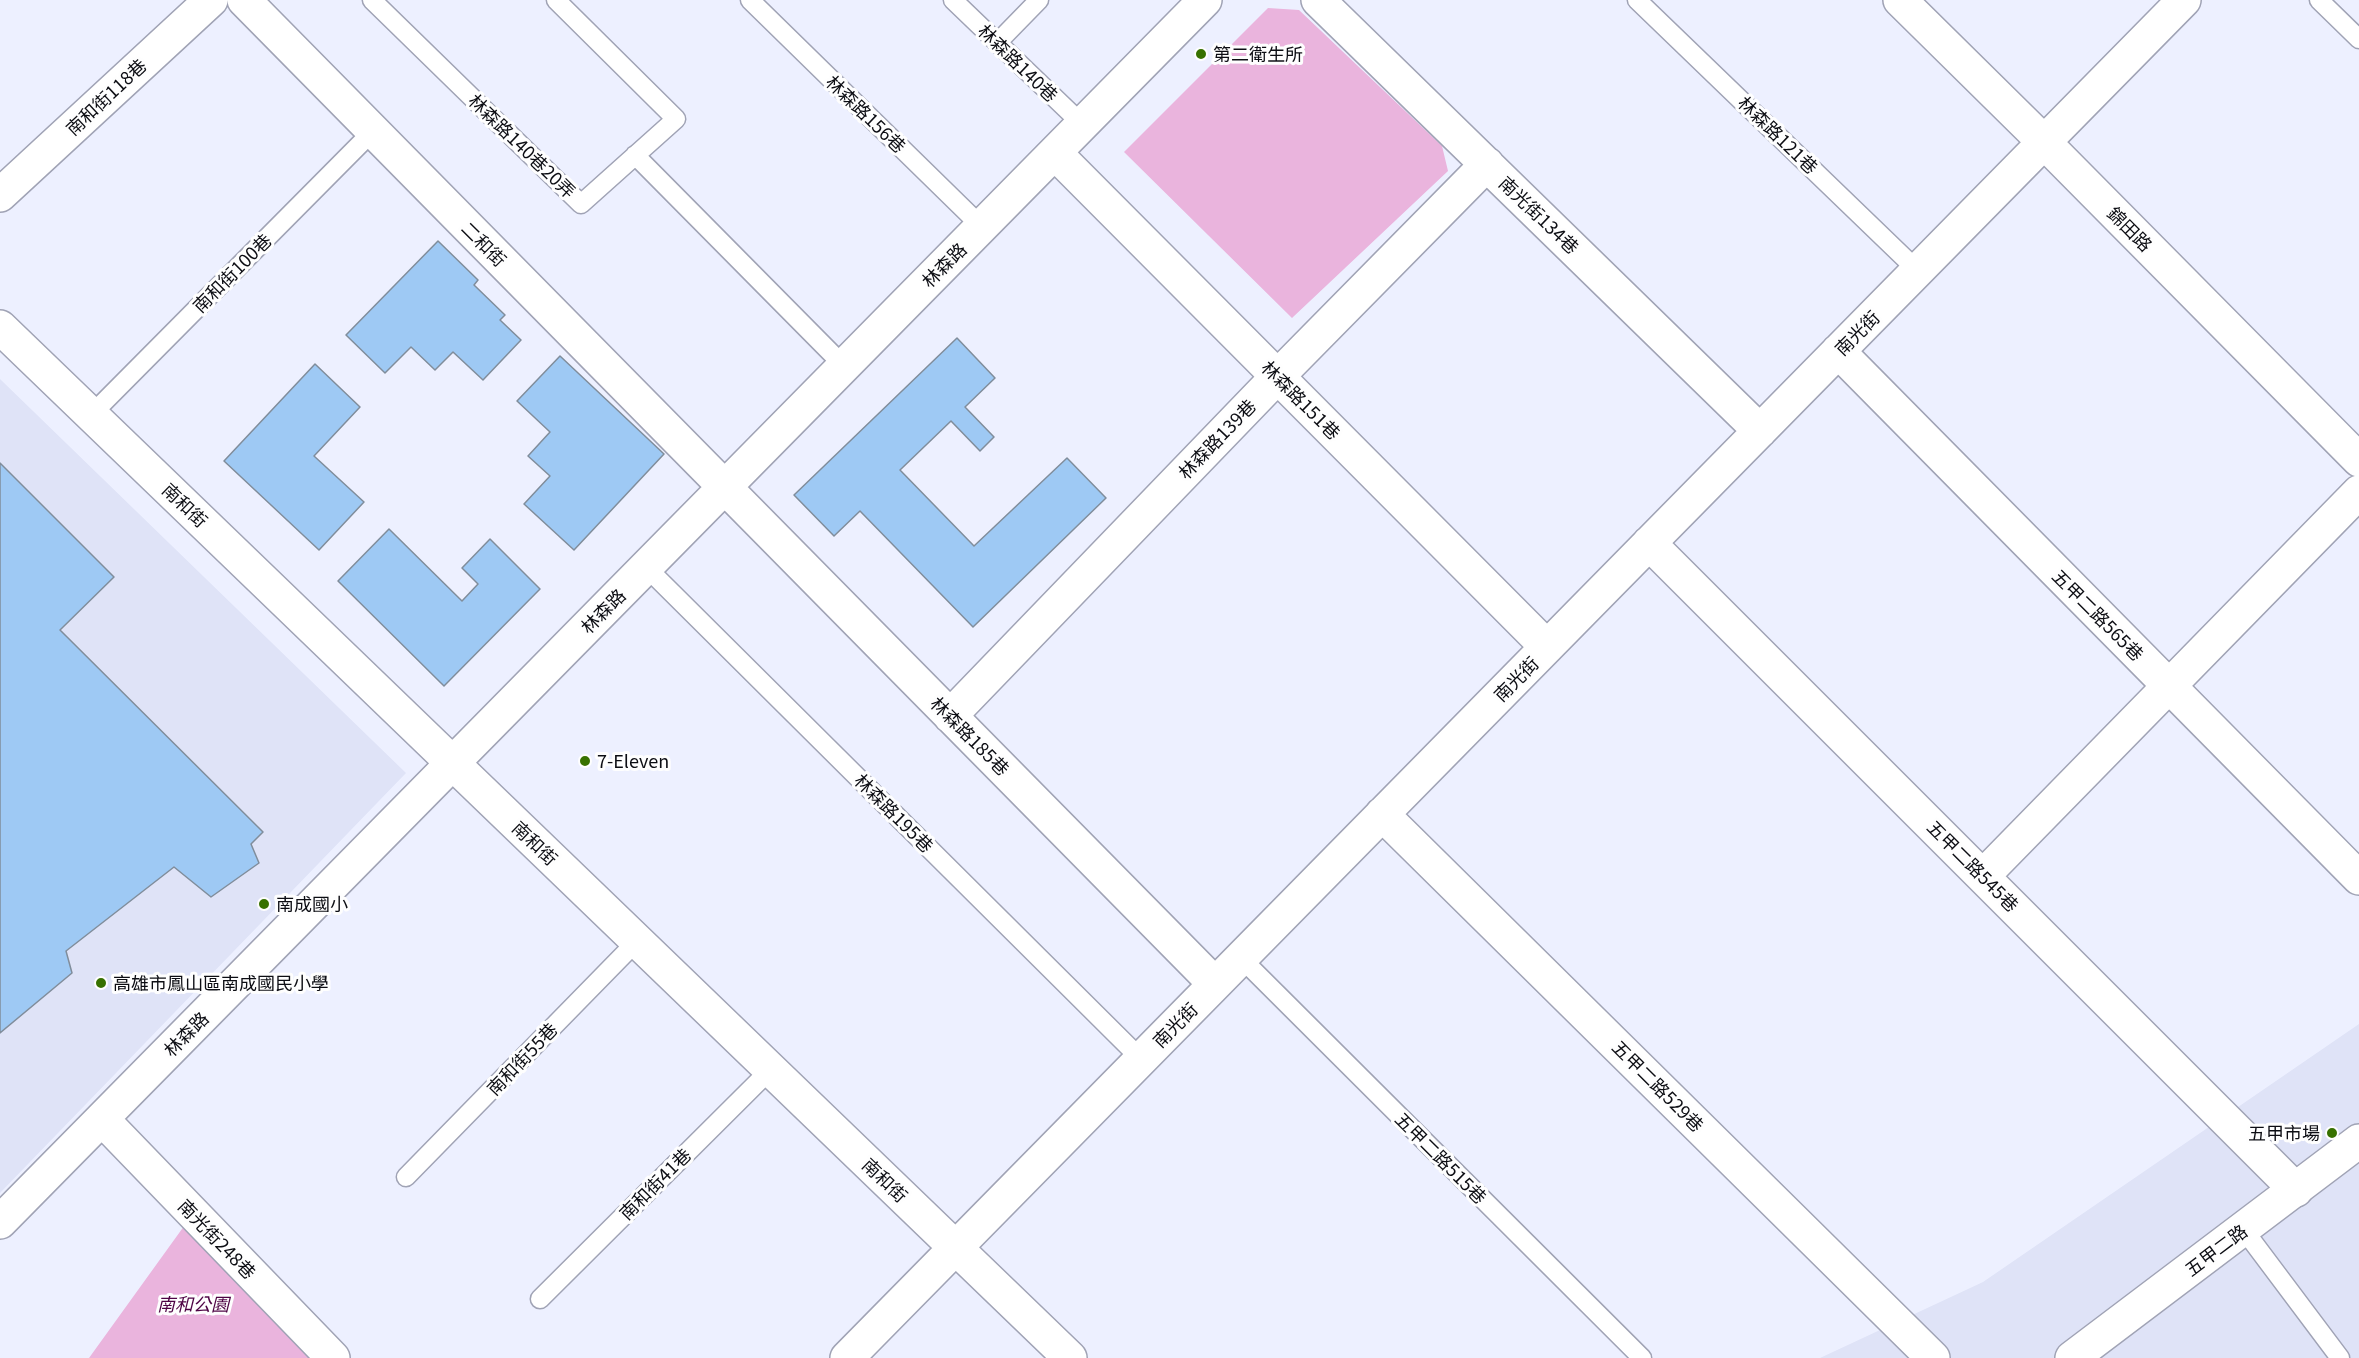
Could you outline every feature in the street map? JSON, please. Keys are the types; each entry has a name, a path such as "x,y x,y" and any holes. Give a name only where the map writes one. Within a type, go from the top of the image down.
{"street":[{"name":"南和街118巷","path":"0,195 211,0"},
{"name":"二和街","path":"244,0 725,488"},
{"name":"林森路","path":"0,1222 1205,0"},
{"name":"南光街134巷","path":"1318,0 1760,431"},
{"name":"錦田路","path":"1900,0 2359,460"},
{"name":"南光街","path":"847,1358 2184,0"},
{"name":"林森路151巷","path":"1055,153 1546,647"},
{"name":"林森路139巷","path":"950,716 1277,376 1486,164"},
{"name":"南和街","path":"0,327 1070,1358"},
{"name":"五甲二路565巷","path":"1838,351 2359,878"},
{"name":"林森路185巷","path":"725,488 1215,984"},
{"path":"1983,876 2359,492"},
{"name":"五甲二路545巷","path":"1649,543 2296,1190"},
{"name":"五甲二路529巷","path":"1382,814 1934,1358"},
{"name":"南光街248巷","path":"102,1119 333,1358"},
{"name":"五甲二路","path":"2073,1358 2359,1141"}],"lane":[{"name":"林森路140巷20弄","path":"372,0 582,204 676,119 556,0"},
{"name":"林森路156巷","path":"750,0 982,227"},
{"name":"林森路140巷","path":"953,0 1083,125"},
{"path":"998,43 1039,0"},
{"name":"林森路121巷","path":"1637,0 1918,271"},
{"path":"2319,0 2359,39"},
{"name":"南和街100巷","path":"91,415 373,131"},
{"path":"635,155 844,366"},
{"name":"林森路195巷","path":"646,567 1141,1059"},
{"name":"南和街55巷","path":"406,1177 637,941"},
{"name":"五甲二路515巷","path":"1241,958 1642,1358"},
{"name":"南和街41巷","path":"540,1299 771,1069"},
{"path":"2244,1230 2340,1358"}],"shaded area":[{"name":"高雄市鳳山區南成國民小學","path":"0,379 406,773 0,1193"},
{"path":"2359,1024 2359,1358 1820,1358 1983,1282"}],"green space":[{"path":"1268,8 1299,10 1442,146 1448,171 1292,318 1124,152"},
{"name":"南和公園","path":"187,1222 321,1358 89,1358"}],"building":[{"path":"438,241 478,280 474,285 505,315 500,320 521,340 483,380 453,352 435,370 411,347 385,373 346,335"},
{"path":"957,338 995,378 965,407 994,437 980,451 951,421 900,470 974,546 1067,458 1106,498 973,627 860,511 834,536 794,495"},
{"path":"560,356 664,454 574,550 524,504 550,476 528,456 550,432 517,401"},
{"path":"315,364 360,407 314,456 364,502 319,550 224,461"},
{"path":"0,463 114,577 60,630 263,832 251,844 259,863 211,897 174,867 66,951 72,973 0,1033"},
{"path":"389,529 462,601 478,584 462,568 490,539 540,589 444,686 338,581"}],"place":[{"name":"第二衛生所","path":"1201,54"},
{"name":"7-Eleven","path":"585,761"},
{"name":"南成國小","path":"264,904"},
{"name":"高雄市鳳山區南成國民小學","path":"101,983"},
{"name":"五甲市場","path":"2332,1133"}]}
